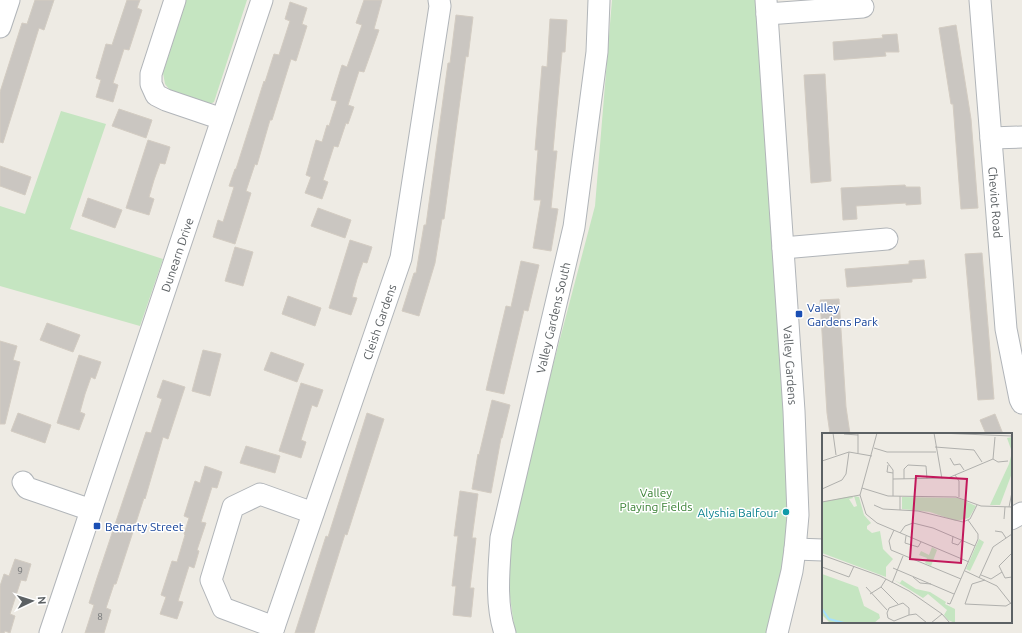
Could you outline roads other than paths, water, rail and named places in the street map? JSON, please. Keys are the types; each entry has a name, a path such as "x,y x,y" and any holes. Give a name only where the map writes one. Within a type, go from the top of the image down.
{"street":[{"path":"0,26 9,0"},
{"path":"175,0 151,74 151,84 156,95 166,100 222,119"},
{"name":"Dunearn Drive","path":"50,633 262,0"},
{"name":"Cleish Gardens","path":"273,630 401,258 440,0"},
{"name":"Valley Gardens South","path":"505,633 501,621 498,586 501,538 574,227 597,52 599,0"},
{"name":"Cheviot Road","path":"980,0 991,138 1014,328 1020,399 1022,403"},
{"path":"767,7 863,8"},
{"name":"Valley Gardens","path":"767,7 797,476 798,515 795,549 777,633"},
{"path":"991,138 1022,137"},
{"path":"783,248 887,239"},
{"path":"23,482 28,488 91,510"},
{"path":"273,630 223,608 211,580 233,507 260,494 313,513"},
{"path":"1012,518 1022,513"},
{"path":"795,549 822,550"}],"place":[{"name":"Valley Gardens Park","path":"799,314"},
{"name":"Alyshia Balfour","path":"786,512"},
{"name":"Benarty Street","path":"97,526"}],"park label":[{"name":"Valley Playing Fields","path":"656,499"}]}
